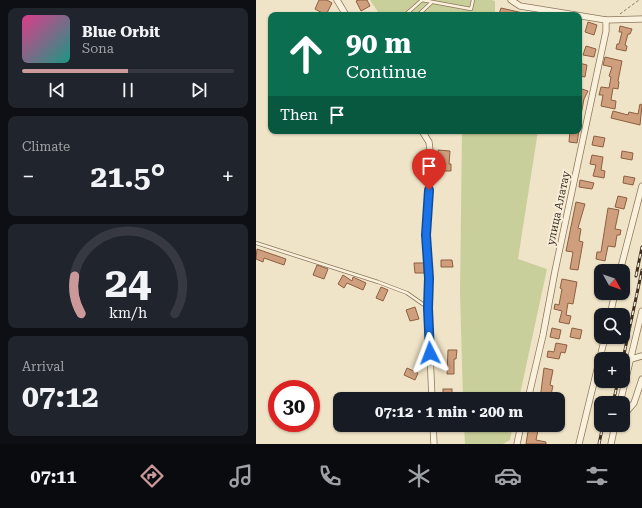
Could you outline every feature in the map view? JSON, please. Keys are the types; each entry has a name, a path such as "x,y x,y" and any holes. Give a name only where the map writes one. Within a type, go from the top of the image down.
{"street":[{"path":"337,0 344,12"},
{"path":"511,0 520,6 559,12"},
{"path":"582,16 606,20 642,20"},
{"name":"улица Алатау","path":"530,392 543,336 555,271 606,31 606,20"},
{"path":"424,134 429,142 431,160 426,235 429,278 428,308 432,392"},
{"path":"622,264 642,186"},
{"path":"622,396 642,311"},
{"path":"579,444 603,344"},
{"path":"631,359 642,356"},
{"path":"630,408 634,403 642,379"},
{"path":"433,432 434,444"},
{"path":"517,444 520,432"},
{"path":"611,444 614,432"}],"lane":[{"path":"408,12 422,0 471,8 473,0"},
{"path":"421,12 431,2"},
{"path":"256,243 378,282 407,293 428,308"}],"path":[{"path":"616,17 639,0"}],"green space":[{"path":"370,0 495,1 495,12 378,12"},
{"path":"462,134 538,134 518,259 547,269 521,392 463,392 460,293"},
{"path":"464,432 512,432 510,440 503,444 465,444"}],"building":[{"path":"319,0 327,0 332,3 328,12 320,12 315,9"},
{"path":"367,0 370,6 361,11 356,1"},
{"path":"501,8 519,12 500,12"},
{"path":"588,22 597,25 594,35 585,32"},
{"path":"620,26 632,29 630,34 628,34 625,45 627,46 626,51 616,49 622,32 619,32"},
{"path":"586,46 596,49 594,57 583,55"},
{"path":"605,57 622,61 618,89 613,88 611,100 616,101 615,109 601,106 603,95 599,95 601,87 609,88 611,77 609,76 612,67 603,65"},
{"path":"582,64 587,65 585,77 582,76"},
{"path":"582,89 588,91 584,99 582,110"},
{"path":"640,104 642,105 640,125 611,118 613,111 628,115 629,112 638,114"},
{"path":"570,134 578,134 577,143 569,142"},
{"path":"594,136 605,138 603,147 592,145"},
{"path":"438,150 450,151 449,164 451,164 451,171 441,171 441,156 438,156"},
{"path":"622,151 633,153 632,160 621,158"},
{"path":"592,155 603,157 601,170 605,171 604,178 593,176 596,165 590,164"},
{"path":"624,176 635,178 633,185 623,183"},
{"path":"580,180 594,183 592,189 579,187"},
{"path":"618,196 627,198 624,209 615,207"},
{"path":"576,202 585,204 578,228 581,229 579,241 583,242 578,270 570,269 573,252 566,251"},
{"path":"608,208 619,210 615,229 621,230 620,235 617,235 615,247 608,246 605,261 596,259 597,252 601,252"},
{"path":"257,249 286,259 284,265 264,258 263,262 256,259"},
{"path":"441,260 452,260 453,267 441,267"},
{"path":"414,263 424,263 424,273 415,273"},
{"path":"317,265 328,269 324,279 313,275"},
{"path":"343,275 352,281 353,277 366,283 363,290 347,283 344,288 338,284"},
{"path":"562,279 577,282 573,304 568,303 566,315 571,316 569,324 559,322 562,311 554,309 555,304 559,305"},
{"path":"381,287 388,290 383,301 376,298"},
{"path":"415,307 419,319 410,321 406,310"},
{"path":"552,328 561,330 559,339 550,337"},
{"path":"572,328 582,330 580,339 570,337"},
{"path":"556,343 567,345 565,353 561,352 559,359 547,357 548,351 554,352"},
{"path":"448,350 457,350 456,359 454,359 454,374 447,374"},
{"path":"407,368 418,373 415,380 404,375"},
{"path":"544,368 553,370 550,385 553,386 552,392 541,392"},
{"path":"443,389 452,389 452,392 443,392"},
{"path":"528,432 538,432 536,440 546,442 546,444 526,444"}],"railway":[{"path":"636,276 642,247"},
{"path":"624,352 642,270"},
{"path":"615,396 616,388"},
{"path":"599,444 602,432"}],"route":[{"path":"429,190 426,235 429,278 428,308 430,353"}]}
